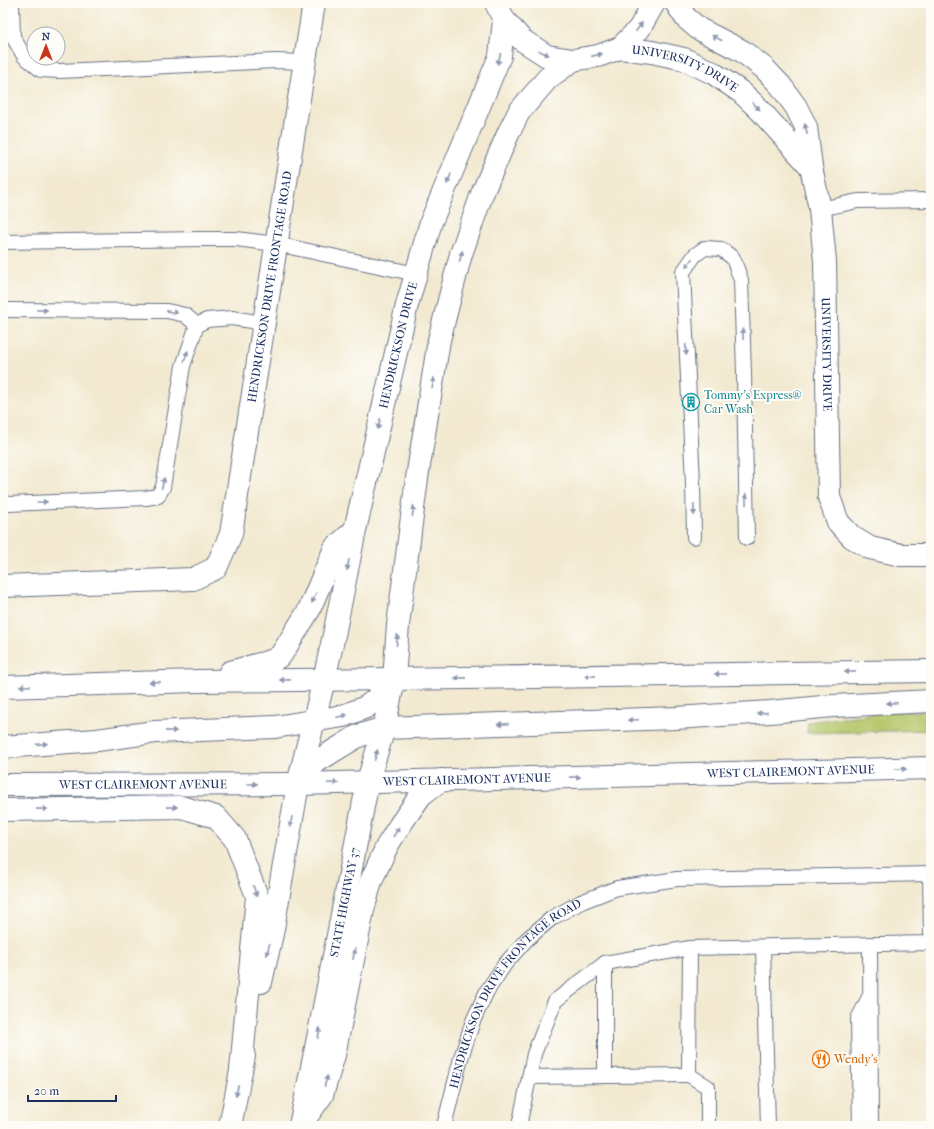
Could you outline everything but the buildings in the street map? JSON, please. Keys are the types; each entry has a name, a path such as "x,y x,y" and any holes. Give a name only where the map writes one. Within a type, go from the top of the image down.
{"main road":[{"name":"HENDRICKSON DRIVE FRONTAGE ROAD","path":"3,586 193,579 216,568 231,534 305,62 311,3"},
{"path":"500,12 522,40 547,56 573,60 598,56 620,48 639,29 654,3"},
{"name":"UNIVERSITY DRIVE","path":"676,3 686,18 699,29 742,51 764,68 781,86 796,107 806,127 811,167 820,209 824,261 829,497 838,522 852,537 870,548 901,555 931,555"},
{"name":"HENDRICKSON DRIVE","path":"324,680 355,530 407,305 431,222 500,56 500,12"},
{"name":"UNIVERSITY DRIVE","path":"620,48 652,52 684,59 713,73 741,92 811,167"},
{"path":"3,747 97,740 155,732 275,727 343,716 366,707 379,697 394,679 398,624 417,478 439,340 461,254 482,194 519,112 548,78 573,60"},
{"path":"198,681 256,666 274,660 281,655 309,610 335,548 355,530"},
{"path":"3,687 198,681 931,671"},
{"name":"STATE HIGHWAY 37","path":"300,1126 320,1031 368,781 384,728 394,679"},
{"path":"230,1126 241,1070 272,934 298,784 324,680"},
{"path":"298,784 316,762 358,736 384,728 676,718 770,712 832,706 931,701"},
{"name":"WEST CLAIREMONT AVENUE","path":"3,785 298,784 368,781 931,768"},
{"path":"300,1126 322,1095 334,1055 363,910 372,881 387,846 420,795 441,780"},
{"path":"3,810 181,807 216,817 235,839 257,896 241,1070"}],"lane":[{"path":"12,3 13,37 24,56 41,70 60,71 275,61 305,62"},
{"path":"820,209 858,201 931,200"},
{"path":"3,242 202,238 236,240 276,244 416,274"},
{"path":"694,537 693,483 683,272 695,255 705,248 721,249 733,258 741,280 747,538"},
{"path":"3,310 167,311 185,315 198,326"},
{"path":"3,503 146,498 158,496 163,487 182,366 198,326 207,320 232,318 264,323"},
{"path":"930,874 931,934"},
{"name":"HENDRICKSON DRIVE FRONTAGE ROAD","path":"444,1126 461,1058 473,1021 487,991 505,964 527,939 552,918 581,902 618,888 677,879 930,874"},
{"path":"519,1126 534,1054 555,1001 605,963 690,948 931,943"},
{"path":"870,944 871,1126"},
{"path":"763,947 768,1126"},
{"path":"689,1075 690,948"},
{"path":"605,963 605,1076"},
{"path":"860,1126 858,1019 870,994"},
{"path":"529,1077 689,1075 708,1087 708,1126"}],"green space":[{"path":"931,711 931,730 807,733 808,722 885,712"}],"place":[{"name":"Tommy's Express® Car Wash","path":"691,402"},
{"name":"Wendy's","path":"821,1059"}]}
